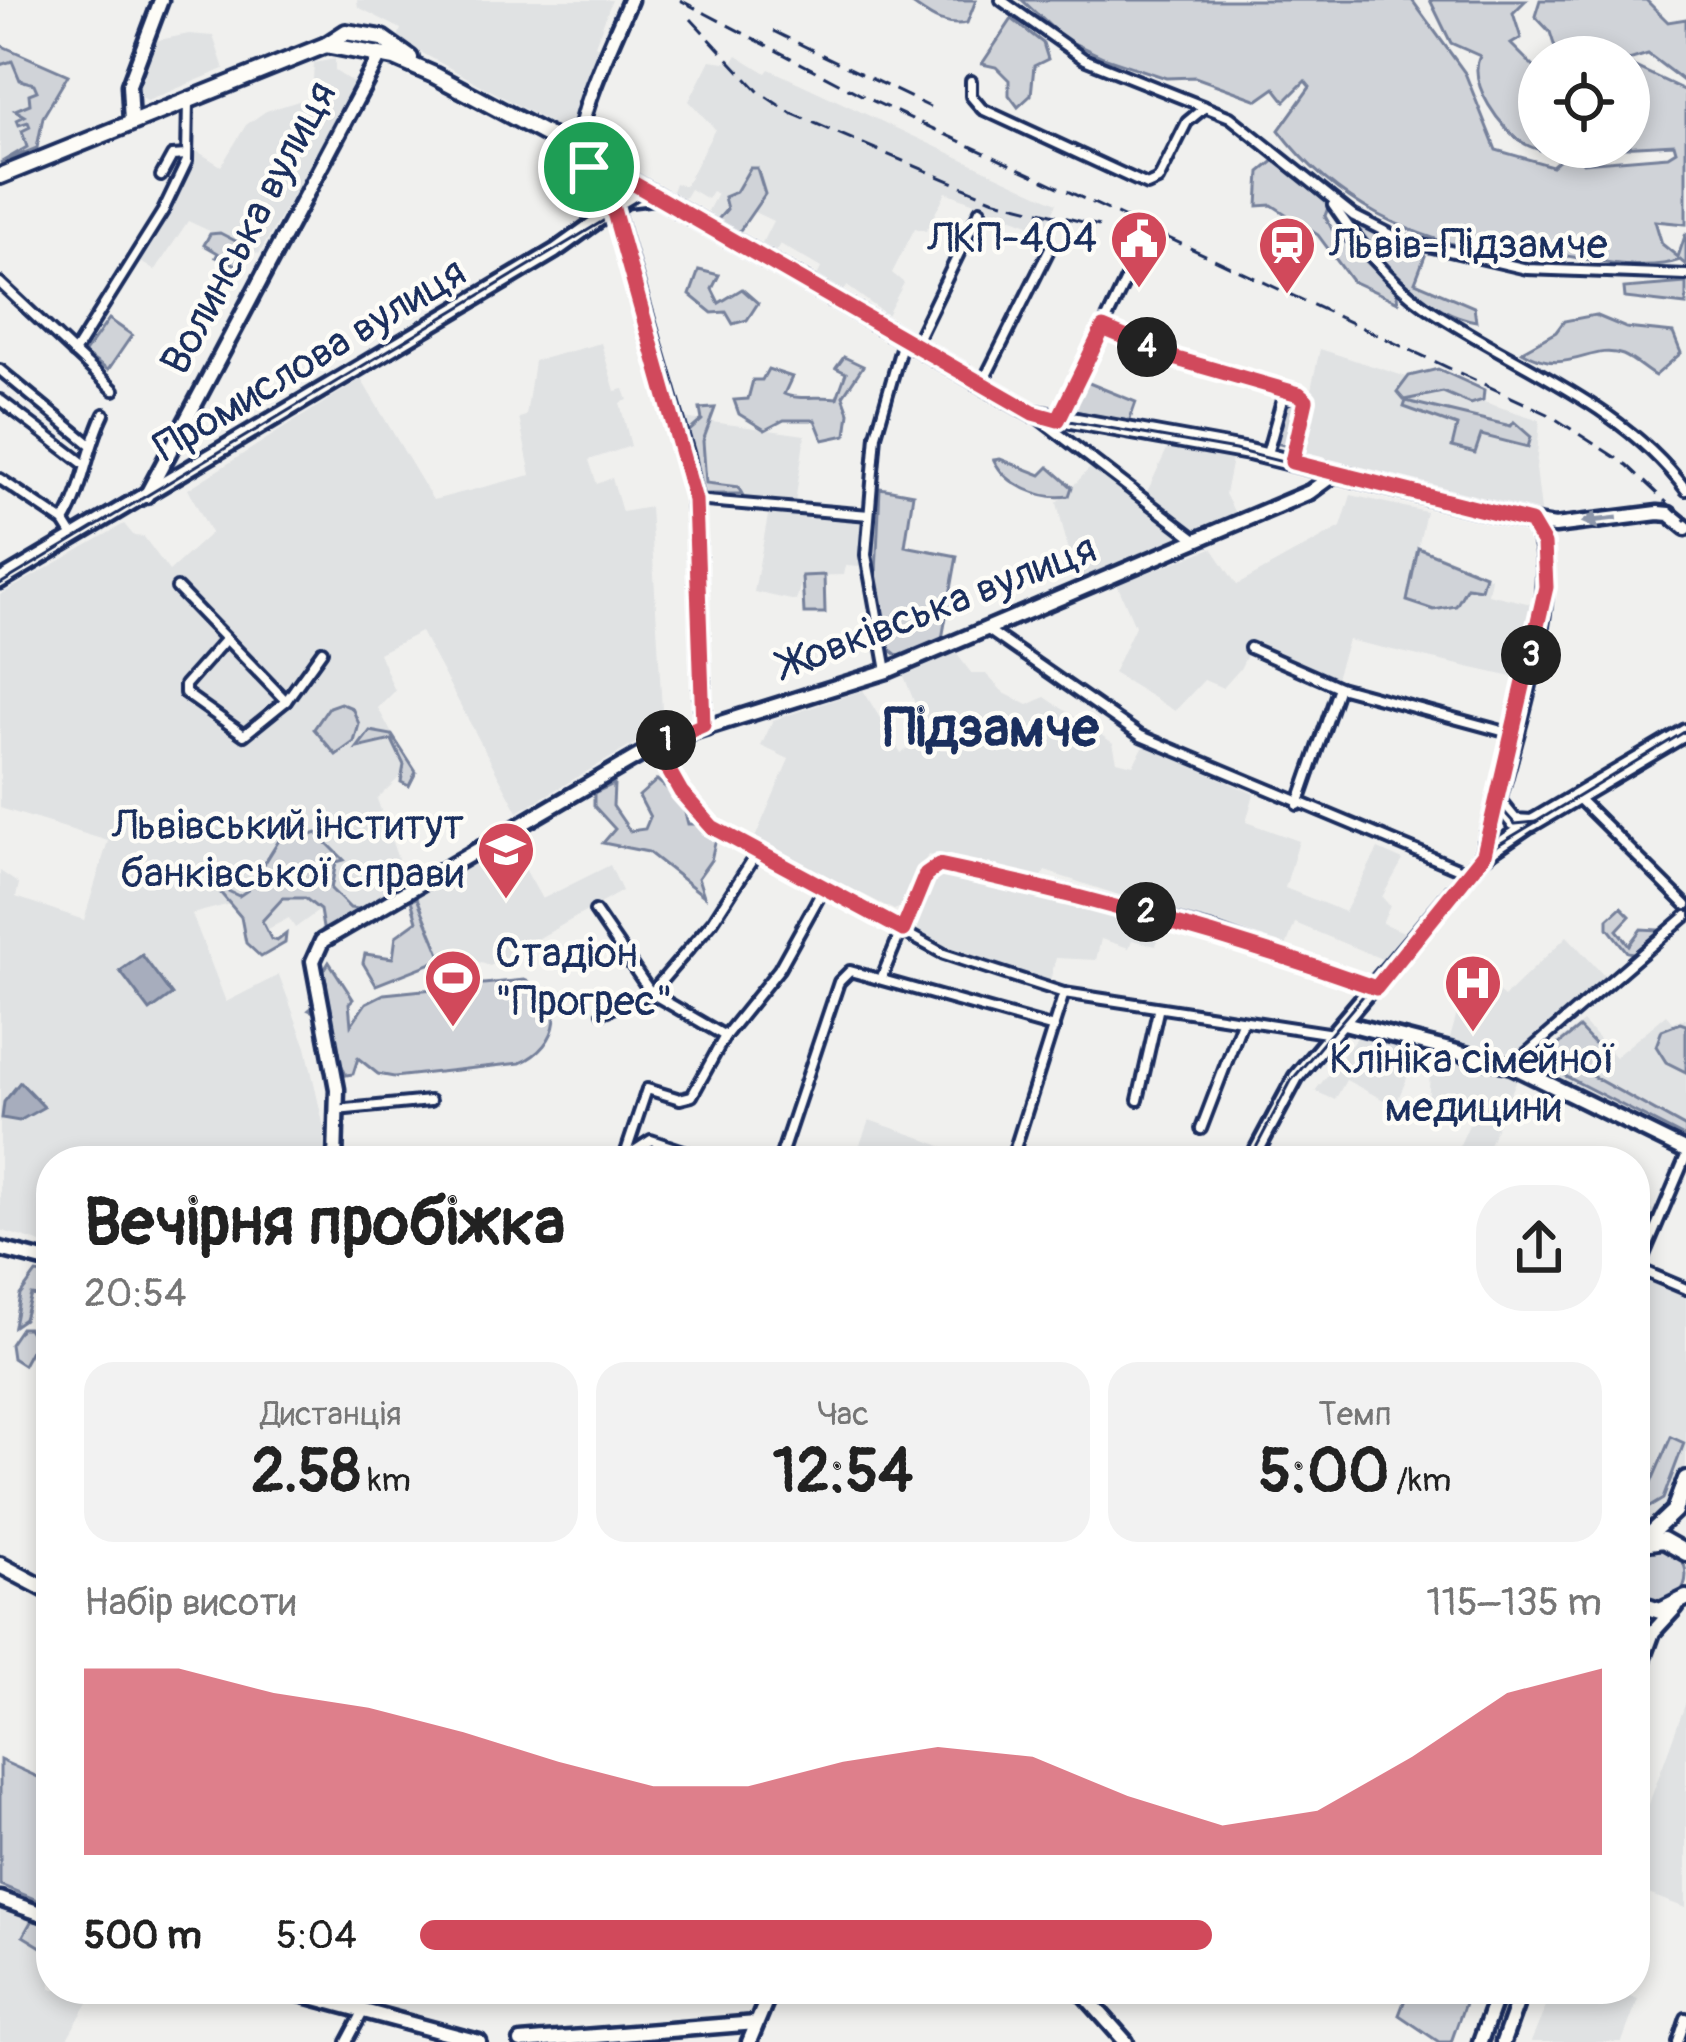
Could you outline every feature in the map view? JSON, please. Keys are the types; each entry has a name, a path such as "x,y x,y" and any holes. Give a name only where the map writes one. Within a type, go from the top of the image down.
{"main road":[{"path":"0,176 326,45 346,32 382,38 434,75 577,151 648,196"},
{"path":"346,32 342,43 353,51"},
{"path":"380,55 382,38"},
{"path":"326,45 380,55 434,75"},
{"path":"494,108 519,131 679,213 1033,413 1266,456 1531,522 1544,544 1546,587 1497,801 1514,822 1530,824 1686,732"},
{"path":"1650,1534 1674,1511 1686,1479"},
{"path":"1650,1544 1663,1540 1686,1553"},
{"path":"0,1565 36,1584"},
{"path":"1650,1609 1682,1603"}],"street":[{"path":"131,122 129,85 161,0"},
{"path":"630,0 577,151 604,177 695,500 703,725"},
{"path":"1000,0 1084,59 1206,106 1242,125 1328,197 1378,230 1453,254 1527,269 1686,275"},
{"name":"Волинська вулиця","path":"145,497 380,55"},
{"path":"971,82 971,95 982,109 1148,184 1158,180 1187,122 1206,106"},
{"path":"74,353 163,212 187,155 188,99"},
{"path":"160,176 172,156 187,155"},
{"name":"Промислова вулиця","path":"0,581 555,251 613,209 648,196"},
{"path":"1328,197 1389,277 1426,306 1626,425 1660,456 1686,490"},
{"path":"887,670 866,568 881,408 908,344 980,210"},
{"path":"982,386 1050,248"},
{"path":"1058,420 1131,269"},
{"path":"0,283 115,390"},
{"path":"1103,328 1177,359 1306,400 1292,462"},
{"path":"0,370 91,445"},
{"path":"1266,456 1282,400 1292,392"},
{"path":"0,400 84,464"},
{"path":"1033,413 1199,541"},
{"path":"64,522 77,500 84,464 104,414"},
{"name":"Жовківська вулиця","path":"336,1110 316,949 655,746 703,725 887,670 988,630 1310,492 1336,473"},
{"path":"0,478 64,522 74,538"},
{"path":"695,500 869,515"},
{"path":"1531,522 1555,526 1670,514 1686,528"},
{"path":"177,588 286,701"},
{"path":"988,630 1141,736 1470,874"},
{"path":"224,640 185,685 190,699 244,735 286,701 322,651"},
{"path":"1250,648 1339,687 1513,734"},
{"path":"1298,805 1339,687"},
{"path":"655,746 696,811 712,827 977,968 1064,993 1158,1011 1339,1028 1512,1066 1686,1154 1650,1238"},
{"path":"1577,798 1686,905"},
{"path":"1483,856 1497,801"},
{"path":"1258,1146 1287,1088 1483,856 1530,824"},
{"path":"603,1012 651,993 713,921 758,851"},
{"path":"881,979 926,874 939,865 1069,892 1216,932 1376,988"},
{"path":"627,1146 647,1089 680,1100 692,1096 725,1036 779,969 825,886"},
{"path":"595,911 651,993 725,1036"},
{"path":"1512,1066 1686,916"},
{"path":"784,1146 839,982 850,971 1054,1028"},
{"path":"1016,1146 1064,993"},
{"path":"1138,1100 1158,1011"},
{"path":"1201,1129 1242,1022"},
{"path":"335,1146 336,1110 430,1101"},
{"path":"641,1146 651,1139 671,1146"},
{"path":"0,1250 36,1258"},
{"path":"1650,1274 1686,1289"},
{"path":"1650,1640 1682,1603"},
{"path":"0,1899 36,1912"},
{"path":"330,2004 478,2042"},
{"path":"748,2042 764,2004"},
{"path":"1092,2004 1126,2042"},
{"path":"1480,2042 1493,2004"},
{"path":"1502,2004 1503,2009 1516,2005"},
{"path":"1503,2042 1516,2005"},
{"path":"347,2042 362,2014"},
{"path":"1488,2019 1498,2014 1508,2026"},
{"path":"1678,2042 1686,2018"},
{"path":"521,2042 756,2023"}],"shaded area":[{"path":"357,0 612,0 595,45 602,49 568,133 406,44 398,37 401,29 358,7"},
{"path":"906,0 976,0 967,23 957,24 934,18"},
{"path":"1022,0 1412,0 1465,73 1496,150 1518,156 1518,168 1650,168 1650,157 1676,151 1674,144 1650,145 1650,74 1686,91 1686,224 1655,221 1662,244 1678,257 1686,233 1686,265 1680,260 1633,265 1543,253 1503,255 1438,240 1351,199 1279,130 1310,87 1305,81 1285,101 1275,88 1258,100 1195,77 1166,78 1063,38"},
{"path":"1430,0 1526,0 1513,13 1520,36 1511,44 1518,51 1518,138 1482,92 1477,67 1480,56 1451,43"},
{"path":"1540,0 1646,0 1668,22 1686,19 1686,83 1650,56 1650,36 1551,36 1535,16"},
{"path":"1012,19 1043,43 1048,59 1034,66 1031,95 1018,107 1009,95 1009,80 996,67 982,64"},
{"path":"189,34 213,36 224,69 147,101 137,94 154,41"},
{"path":"0,45 68,75 43,117 37,148 0,163"},
{"path":"0,45 68,75 43,117 37,148 0,163 27,147 22,131 30,127 28,122 19,125 17,120 25,116 15,110 30,104 29,94 37,91 34,84 20,80 12,61 0,65"},
{"path":"737,55 766,73 769,69 1057,203 1044,230 946,192 926,231 915,228 892,273 904,283 887,315 847,286 841,294 816,278 821,268 780,244 772,257 759,249 773,221 750,210 736,236 704,218 717,194 712,191 707,199 690,189 681,204 670,197 675,183 685,186 715,129 689,101 710,60 732,63"},
{"path":"335,59 335,71 357,85 259,254 188,221 155,271 136,259 197,151 221,166 246,125 266,111 312,97 314,63"},
{"path":"1276,159 1329,205 1325,216 1333,231 1396,289 1398,302 1352,281 1318,235 1272,205 1258,206 1260,172"},
{"path":"750,168 757,168 765,194 736,236 715,223 727,209 724,197 736,192"},
{"path":"1358,220 1425,256 1415,282 1474,307 1476,321 1439,308 1407,284 1366,239 1355,224"},
{"path":"220,233 251,249 242,267 216,257 218,253 204,245 210,234"},
{"path":"699,270 719,275 712,289 719,303 742,289 758,303 747,320 733,324 726,312 712,313 690,295"},
{"path":"1686,283 1686,305 1625,298 1624,288"},
{"path":"1595,315 1626,328 1673,333 1681,353 1655,376 1611,352 1552,362 1522,351 1556,332 1564,321"},
{"path":"109,319 132,335 108,370 84,354"},
{"path":"601,343 615,391 624,389 628,400 620,403 631,446 589,460 597,484 612,478 622,512 650,507 663,727 518,812 421,632 379,653 395,691 378,708 410,767 377,799 407,885 333,924 324,907 295,928 289,918 268,929 272,939 257,948 234,903 192,914 226,1002 279,975 306,1047 324,1146 36,1146 36,1241 0,1230 0,871 19,884 16,897 84,920 108,841 0,808 0,595 124,524 134,536 144,537 169,571 211,533 188,489 361,379 433,500 531,475 519,418 526,416 534,361"},
{"path":"1320,349 1540,420 1536,468 1542,519 1296,456"},
{"path":"844,357 863,366 843,396 849,413 846,435 823,440 815,420 784,420 765,430 739,414 734,400 748,399 753,380 762,380 768,369 792,377 784,394 837,398 846,373 836,368"},
{"path":"1438,369 1484,390 1483,400 1471,404 1443,392 1404,400 1397,392 1409,376"},
{"path":"1084,381 1136,402 1129,422 1069,410"},
{"path":"1286,397 1302,401 1291,447 1275,443"},
{"path":"1406,401 1511,426 1514,422 1531,437 1528,447 1481,435 1475,453 1452,447 1457,426 1404,407"},
{"path":"715,408 703,441 706,483 738,487 742,494 702,494 687,433 702,420 700,409"},
{"path":"683,418 805,435 795,503 700,495"},
{"path":"1168,447 1232,459 1225,494 1236,515 1197,531 1147,492"},
{"path":"994,460 1041,475 1049,467 1072,487 1069,496 1026,489 1000,469"},
{"path":"1090,468 1186,538 1076,582 1057,503"},
{"path":"880,488 913,494 905,546 957,556 942,639 902,659 888,648 875,595"},
{"path":"1351,495 1426,512 1418,548 1491,578 1488,594 1536,605 1521,679 1348,640 1336,678 1253,643 1240,669 1223,688 1204,680 1175,711 1113,673 1135,626 1117,584 1212,548 1237,585 1341,527"},
{"path":"769,510 864,519 860,567 846,566 844,575 803,576 796,601 754,592"},
{"path":"1418,548 1485,575 1481,589 1467,587 1456,606 1434,610 1407,601"},
{"path":"824,575 825,613 804,613 802,576"},
{"path":"956,653 972,674 986,674 1004,693 1028,705 1045,697 1113,743 1117,761 1133,765 1145,744 1254,794 1246,822 1299,841 1285,888 1345,912 1378,849 1403,860 1382,897 1390,906 1382,923 1411,935 1389,962 1295,923 1285,949 1045,871 1041,878 1033,878 928,855 901,907 894,910 754,840 789,759 761,746 773,720 863,690 901,753 928,737 904,676"},
{"path":"340,703 352,708 359,724 354,742 336,755 314,729 329,707"},
{"path":"370,731 392,735 416,772 409,786 401,782 404,765 392,740 357,748"},
{"path":"657,780 682,801 688,824 698,824 716,838 711,860 698,878 704,896 648,852 603,843 615,829 594,806 594,793 614,784 613,806 630,831 645,829 650,817 639,796"},
{"path":"288,826 306,837 317,833 344,860 336,862 331,889 350,908 366,910 330,930 323,928 320,910 305,898 283,898 262,921 271,939 277,941 286,934 285,943 261,957 246,943 241,917 213,884 239,896 248,890"},
{"name":"Львівський інститут банківської справи","path":"507,837 542,899 610,865 622,891 490,966 458,955 444,962 407,897"},
{"path":"940,870 1161,922 1156,946 1132,940 1129,948 1101,939 1096,960 1056,958 1049,984 967,960 908,928 931,873"},
{"path":"417,898 442,959 376,985 363,963 365,954 393,958 396,936 417,921 411,900"},
{"path":"1621,907 1630,916 1617,930 1629,945 1641,929 1659,930 1638,954 1627,952 1608,928 1608,919"},
{"path":"1567,936 1608,980 1514,1056 1449,1042 1460,1003 1483,979 1504,997"},
{"name":"Стадіон \"Прогрес\"","path":"329,962 353,999 349,1003 351,1025 366,1003 384,994 524,980 549,998 555,1022 544,1045 520,1063 394,1077 378,1074 358,1058 353,1074 346,1075 319,1014 309,1010 323,998 322,974"},
{"path":"1666,1015 1672,1022 1686,1018 1686,1141 1538,1066 1536,1059 1583,1022 1615,1057"},
{"path":"1686,1025 1686,1072 1666,1062 1656,1046 1662,1030"},
{"path":"1579,1028 1603,1053 1592,1076 1686,1128 1686,1138 1544,1065 1542,1058"},
{"path":"1360,1034 1518,1077 1488,1146 1459,1146 1477,1107 1460,1102 1428,1105 1430,1073 1408,1076 1395,1106 1346,1080 1335,1100 1315,1091"},
{"path":"869,1120 941,1146 859,1146"},
{"path":"36,1273 36,1296 31,1295 24,1319 14,1326 20,1295"},
{"path":"1650,1278 1686,1291 1686,1471 1671,1509 1650,1523"},
{"path":"21,1328 28,1328 36,1341 23,1365 12,1358 10,1344"},
{"path":"1671,1437 1684,1443 1663,1499 1650,1507 1650,1485"},
{"path":"1650,1549 1669,1550 1683,1564 1686,1575 1677,1594 1658,1603 1650,1601"},
{"path":"1686,1702 1686,1908 1650,1895 1650,1801"},
{"path":"0,1760 36,1776 36,1900 0,1885"},
{"path":"0,1908 36,1921 36,2004 87,2004 65,2042 0,2042"},
{"path":"32,1920 36,1921 36,1944 23,1936"},
{"path":"1403,2004 1465,2004 1451,2042 1439,2042 1399,2015"},
{"path":"1636,2004 1622,2042 1531,2042 1546,2006"}],"water":[{"path":"142,955 172,995 150,1011 120,971"},
{"path":"20,1082 44,1107 19,1121 2,1118 4,1102"}],"tram line":[{"path":"0,584 643,197 1029,414 1235,450 1530,524 1542,547 1541,616 1497,804 1515,824 1536,822"},
{"path":"1257,1146 1291,1081 1483,854 1686,731"}],"railway":[{"path":"680,0 871,100 1548,414 1627,465 1686,521"},
{"path":"691,19 759,92 791,113 992,199 1099,226"},
{"path":"773,31 930,107"}],"place":[{"name":"ЛКП-404","path":"1139,290"},
{"name":"Львів-Підзамче","path":"1287,296"},
{"name":"Львівський інститут банківської справи","path":"506,901"},
{"name":"Стадіон \"Прогрес\"","path":"453,1029"},
{"name":"Клініка сімейної медицини","path":"1473,1034"}],"district":[{"name":"Підзамче","path":"991,729"}],"route":[{"path":"577,151 811,290 1033,413 1058,420 1103,328 1177,359 1299,394 1306,400 1292,462 1531,522 1540,531 1546,587 1484,854 1376,988 1216,932 1069,892 939,865 929,868 903,930 712,827 696,811 655,746 703,725 695,500 687,458 605,179 589,167 577,151"}]}
